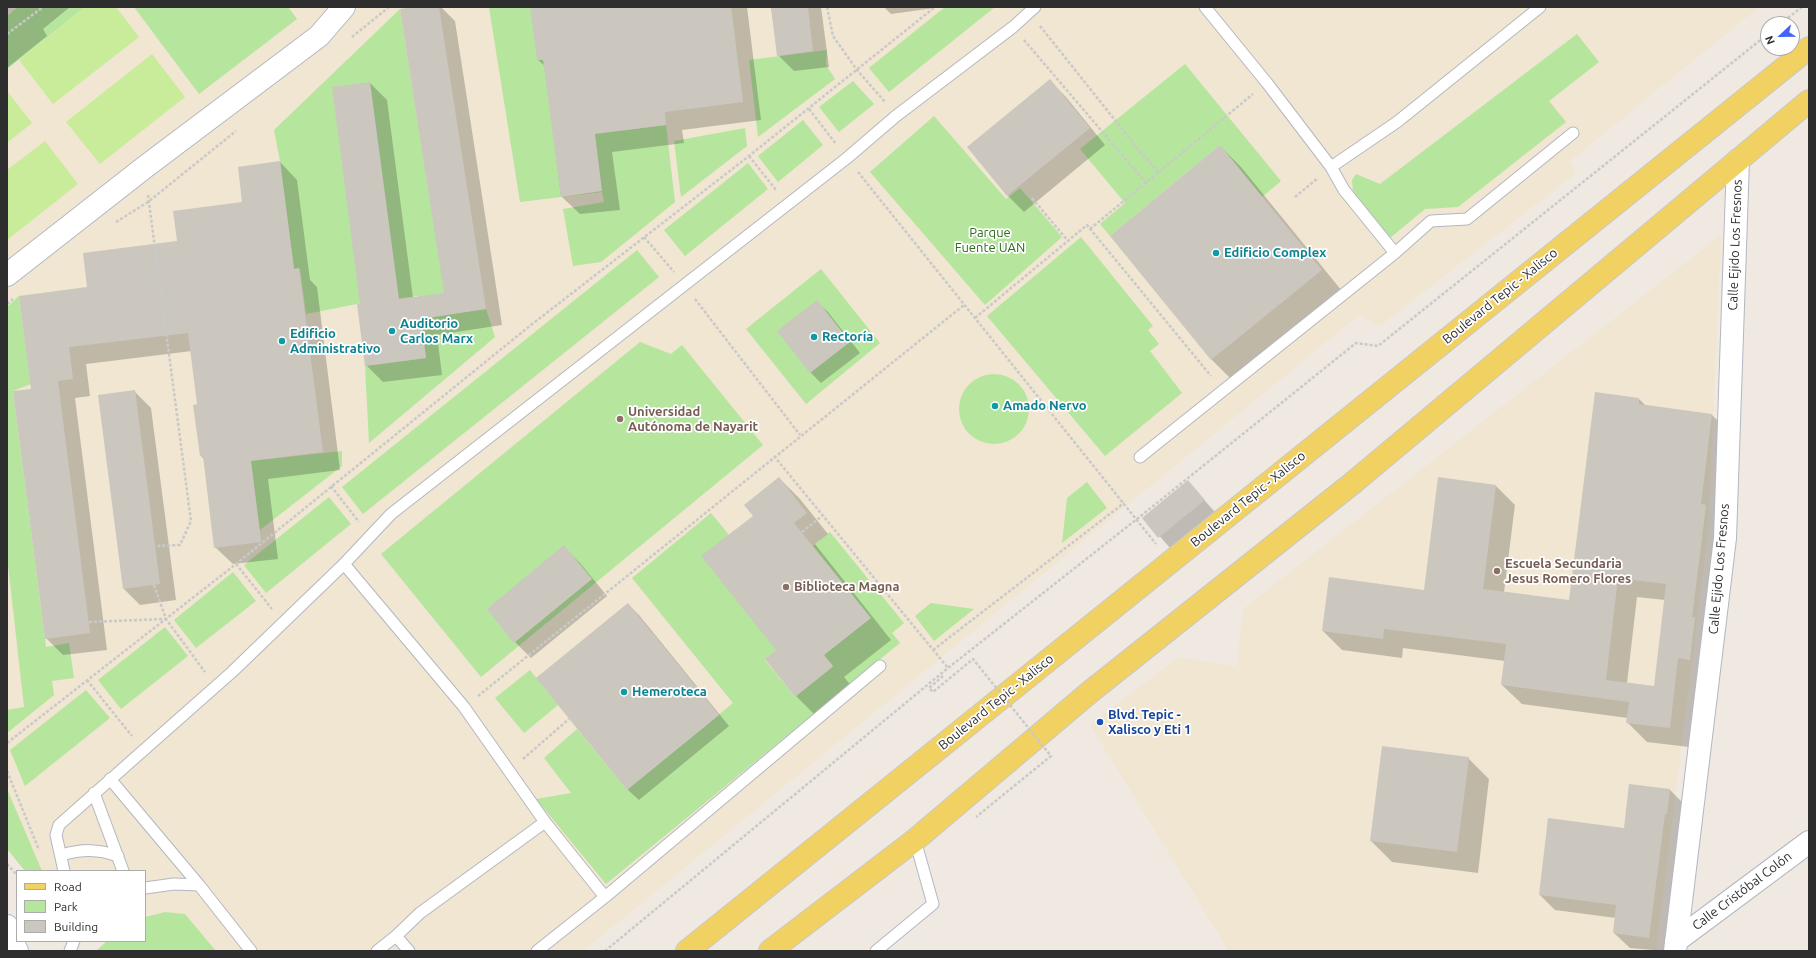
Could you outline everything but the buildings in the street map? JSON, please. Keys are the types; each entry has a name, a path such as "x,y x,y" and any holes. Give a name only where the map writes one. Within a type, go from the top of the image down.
{"main road":[{"name":"Boulevard Tepic - Xalisco","path":"687,951 1809,48"},
{"path":"770,951 915,840 1090,692 1354,482 1809,101"}],"street":[{"path":"7,275 145,167 319,36 339,9"},
{"name":"Calle Ejido Los Fresnos","path":"1675,946 1724,538 1738,160"},
{"name":"Calle Cristóbal Colón","path":"1675,946 1809,842"},
{"path":"7,926 11,939 18,951"}],"lane":[{"path":"1204,7 1267,83 1331,167 1344,190 1394,253"},
{"path":"1331,167 1397,122 1540,7"},
{"path":"64,870 62,855 56,835 59,825 232,672 344,564 391,514 847,158 896,116 1013,27 1032,9"},
{"path":"1140,457 1224,391 1394,253 1431,221 1468,219 1573,133"},
{"path":"344,564 464,707 545,822 605,898"},
{"path":"537,951 605,898 880,666"},
{"path":"110,780 251,951"},
{"path":"94,793 123,870"},
{"path":"378,951 420,913 545,822"},
{"path":"876,951 933,904 915,840"},
{"path":"62,855 79,850 91,850 106,852 118,856"},
{"path":"146,888 174,884 198,885"},
{"path":"396,936 409,951"},
{"path":"18,951 26,942"}],"path":[{"path":"7,34 42,7"},
{"path":"827,7 833,36 857,70 896,116"},
{"path":"7,743 236,564 531,325 809,109 936,7"},
{"path":"1790,16 1802,7"},
{"path":"1032,9 1124,132 1158,172"},
{"path":"1013,27 1146,183"},
{"path":"976,817 1051,756 973,659 933,692 929,688 948,668 1137,519 1356,343 1378,346 1760,40"},
{"path":"1090,229 1267,83"},
{"path":"809,109 1170,562"},
{"path":"749,156 788,204"},
{"path":"145,167 149,210 190,520 180,545 155,546"},
{"path":"1295,197 1331,167"},
{"path":"1032,198 1068,240"},
{"path":"975,318 1087,225 1224,391"},
{"path":"644,237 684,284 800,435"},
{"path":"464,707 800,435 964,305"},
{"path":"774,456 948,668"},
{"path":"331,486 371,537"},
{"path":"933,650 1124,503"},
{"path":"802,532 822,516"},
{"path":"236,564 283,623"},
{"path":"154,585 166,619 215,686"},
{"path":"89,622 166,619"},
{"path":"605,951 942,675"},
{"path":"87,680 143,750"},
{"path":"510,771 569,719"},
{"path":"7,771 42,857"},
{"path":"7,864 16,874"}],"shaded area":[{"name":"Universidad Autónoma de Nayarit","path":"7,7 1759,7 1570,161 1576,173 1380,326 1359,315 583,951 216,951 185,914 165,912 146,917 146,870 24,870 7,849"},
{"name":"Escuela Secundaria Jesus Romero Flores","path":"1721,235 1708,533 1656,951 1229,951 1090,725 1179,657 1237,667 1243,609"}],"green space":[{"path":"18,7 85,7 7,69 7,16"},
{"path":"85,7 116,7 139,37 53,104 19,60"},
{"path":"134,7 288,7 297,19 199,94"},
{"path":"489,7 609,7 625,130 666,125 675,202 601,262 573,266 563,209 604,202 602,192 520,202"},
{"path":"945,7 995,7 889,92 869,68"},
{"path":"400,9 448,314 486,309 495,337 369,443 365,366 426,358 418,296 357,304 306,314 300,269 294,269 280,161 274,130"},
{"path":"1577,34 1599,62 1549,101 1566,122 1458,207 1425,209 1390,238 1353,191 1352,180 1356,174 1380,184"},
{"path":"827,50 826,65 835,79 758,137 749,60"},
{"path":"152,54 185,97 100,164 66,122"},
{"path":"1185,64 1281,181 1262,197 1220,145 1110,236 1100,224 1125,203 1080,149"},
{"path":"853,81 874,104 839,132 819,107"},
{"path":"7,91 32,123 7,143"},
{"name":"Parque Fuente UAN","path":"934,116 1006,199 1020,188 1062,237 985,305 870,172"},
{"path":"803,120 823,145 778,182 758,156"},
{"path":"745,128 747,146 681,197 674,141"},
{"path":"45,141 78,184 7,240 7,170"},
{"path":"748,163 768,189 685,256 664,230"},
{"path":"1081,237 1153,326 1148,330 1159,344 1150,351 1182,393 1105,456 987,316"},
{"path":"637,250 659,277 363,514 342,487"},
{"path":"821,269 880,343 806,404 746,329"},
{"path":"19,296 31,384 13,391 46,647 69,643 74,678 52,681 54,695 7,733 7,710 24,707 7,556 7,307"},
{"path":"640,342 671,354 682,345 763,445 481,677 381,554"},
{"path":"258,367 269,459 342,451 342,466 260,530 250,457"},
{"path":"994,374 1007,377 1019,384 1026,396 1029,409 1026,422 1019,434 1007,441 994,444 981,441 969,434 962,422 959,409 962,396 969,384 981,377"},
{"path":"1087,482 1107,508 1062,543 1067,498"},
{"path":"329,497 351,524 266,593 244,565"},
{"path":"711,513 729,535 776,650 765,660 795,697 833,667 824,655 870,618 813,546 830,532 904,623 892,633 900,643 606,884 536,799 571,793 544,758 577,729 627,790 733,703 632,578"},
{"path":"233,572 256,601 196,648 174,620"},
{"path":"931,603 974,609 934,641 915,616"},
{"path":"165,627 188,656 121,709 98,680"},
{"path":"530,670 558,705 524,733 495,698"},
{"path":"86,690 110,718 25,786 10,750"},
{"path":"7,789 42,870 24,870 7,849"},
{"path":"165,912 185,914 216,951 96,951 106,942 146,942 146,917"}],"place":[{"name":"Edificio Complex","path":"1216,253"},
{"name":"Auditorio Carlos Marx","path":"392,331"},
{"name":"Rectoría","path":"814,337"},
{"name":"Edificio Administrativo","path":"282,341"},
{"name":"Amado Nervo","path":"995,406"},
{"name":"Universidad Autónoma de Nayarit","path":"620,419"},
{"name":"Escuela Secundaria Jesus Romero Flores","path":"1497,571"},
{"name":"Biblioteca Magna","path":"786,587"},
{"name":"Hemeroteca","path":"624,692"},
{"name":"Blvd. Tepic - Xalisco y Eti 1","path":"1100,722"}]}
